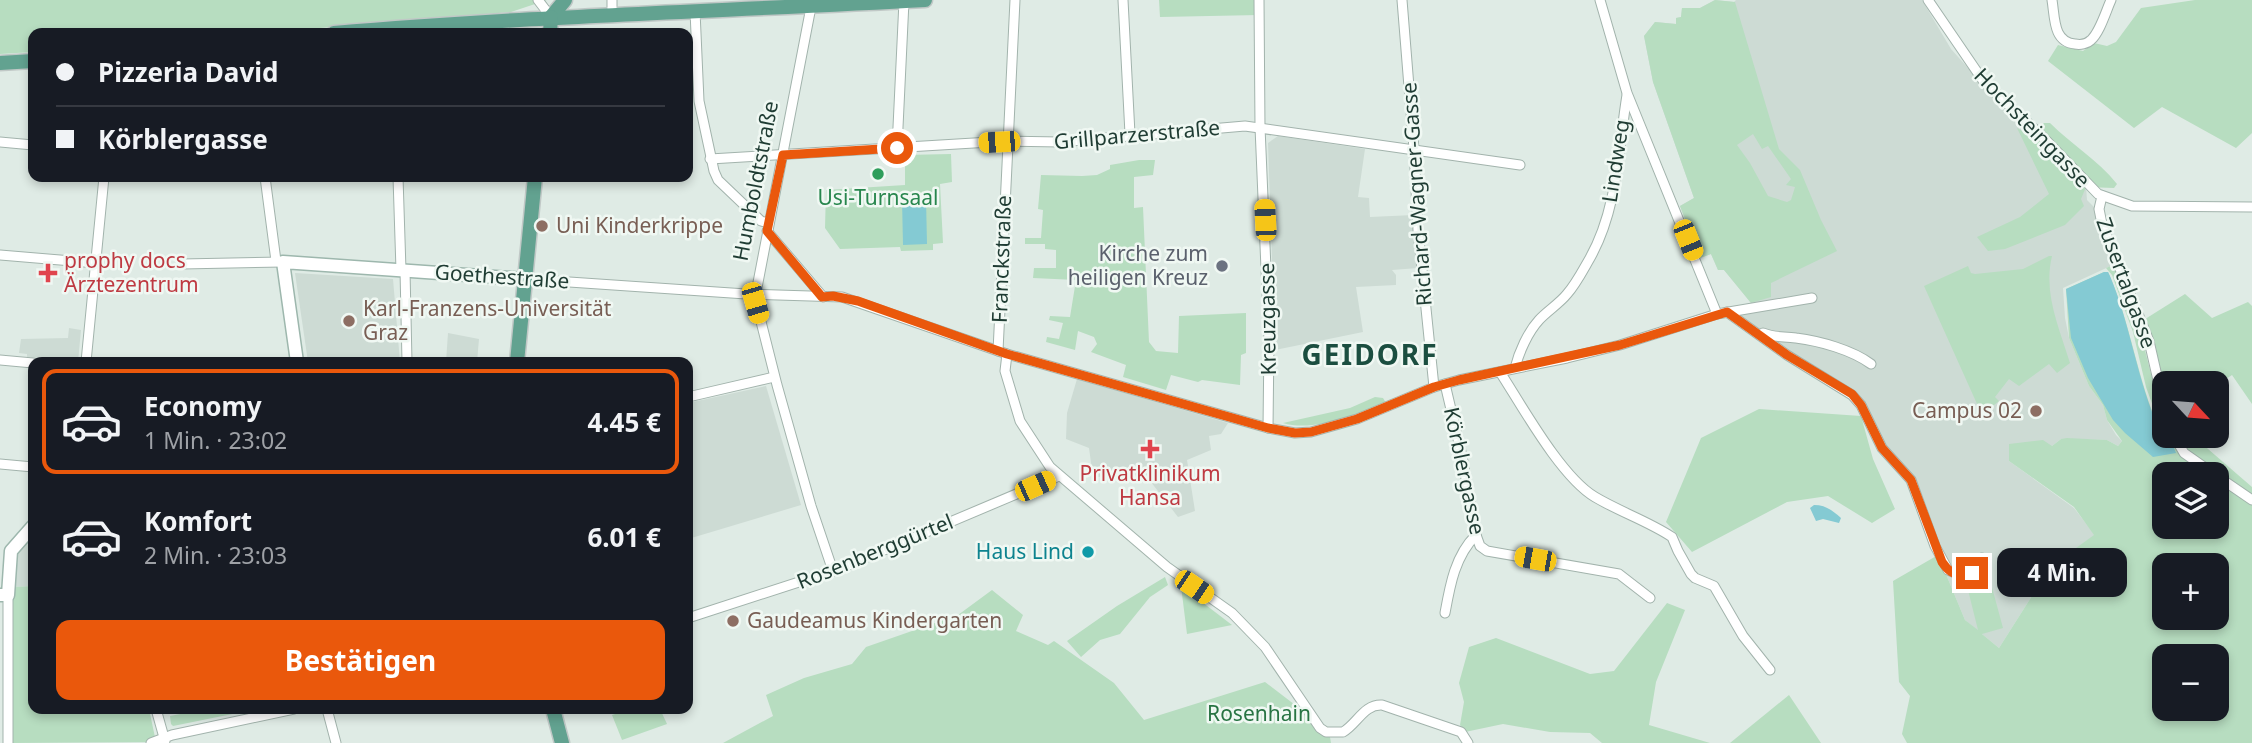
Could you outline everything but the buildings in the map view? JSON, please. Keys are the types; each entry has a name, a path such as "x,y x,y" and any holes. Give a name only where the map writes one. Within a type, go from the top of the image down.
{"main road":[{"path":"550,28 551,17 565,0"},
{"path":"428,28 551,17 612,7 695,11 787,7 807,2 925,0"},
{"path":"0,63 28,61"},
{"path":"517,357 535,182"},
{"path":"554,714 562,743"}],"street":[{"path":"538,0 551,17"},
{"name":"Franckstraße","path":"1015,0 1007,141 1003,352 1005,372 1020,421 1050,467 1167,567 1232,613 1265,647 1310,715 1326,732 1343,732 1368,709 1382,705 1461,732 1468,743"},
{"path":"1123,0 1130,134"},
{"name":"Kreuzgasse","path":"1259,0 1260,127 1269,340 1268,428"},
{"name":"Lindweg","path":"1600,0 1627,93 1722,313"},
{"name":"Hochsteingasse","path":"1928,0 1984,82 2102,196 2132,206 2252,207"},
{"path":"2052,0 2061,40 2083,44 2092,39 2111,0"},
{"path":"897,148 904,1"},
{"name":"Humboldtstraße","path":"807,2 783,155 755,303 811,506 833,571"},
{"name":"Richard-Wagner-Gasse","path":"1402,3 1418,230 1434,387"},
{"path":"695,11 699,101 710,159 718,180 768,227 822,297"},
{"name":"Lindweg","path":"1515,368 1521,350 1539,320 1568,293 1596,245 1608,214 1615,183 1617,152 1627,93"},
{"path":"693,97 699,101"},
{"name":"Grillparzerstraße","path":"710,159 1007,141 1060,142 1245,126 1520,165"},
{"path":"0,142 28,145"},
{"path":"87,357 104,182"},
{"path":"266,182 296,357"},
{"path":"398,182 407,357"},
{"name":"Zusertalgasse","path":"2102,196 2099,209 2102,224 2149,341 2156,371"},
{"path":"0,255 96,263"},
{"name":"Goethestraße","path":"182,264 280,262 822,297"},
{"name":"Körblergasse","path":"822,297 833,296 858,301 1003,352 1268,428 1295,433 1311,432 1357,419 1444,384 1620,345 1722,313 1812,298"},
{"path":"1722,313 1775,338 1799,338 1847,351 1871,364"},
{"path":"1752,328 1787,355 1852,394 1861,405 1882,448 1911,480 1935,546 1948,570 1964,577 1972,573 1982,558"},
{"path":"0,360 28,363"},
{"path":"1500,372 1559,462 1577,483 1593,496 1672,537 1691,574 1714,586 1743,636 1770,670"},
{"path":"693,396 774,377"},
{"name":"Körblergasse","path":"1444,384 1480,546 1487,551 1619,574 1650,598"},
{"path":"2181,448 2197,462"},
{"path":"0,464 28,467"},
{"name":"Rosenberggürtel","path":"693,616 833,571 1059,475"},
{"path":"2229,484 2252,500"},
{"path":"8,743 4,595 11,551 28,532"},
{"path":"1445,613 1457,564 1463,550 1476,535"},
{"path":"157,714 164,740"},
{"path":"151,743 273,714"},
{"path":"328,714 336,743"}],"shaded area":[{"path":"1715,0 1922,0 1951,49 1993,96 2086,186 2087,200 2096,209 2115,264 2063,288 2065,318 2069,338 2089,386 2103,405 2107,420 2122,441 2118,446 2107,440 2061,439 2052,446 2009,461 2074,508 2095,535 2051,566 1999,648 1965,620 1911,480 1882,448 1861,405 1727,312 1741,309 1751,303 1724,270 1718,270 1711,254 1700,258 1680,206 1694,198 1653,82 1644,36 1655,22 1676,24 1676,18 1681,17 1682,8 1700,8"},
{"path":"1278,136 1365,149 1358,197 1369,198 1370,217 1414,215 1418,268 1392,270 1396,275 1396,285 1356,287 1363,332 1275,350 1268,143"},
{"name":"Karl-Franzens-Universität Graz","path":"295,273 393,279 400,357 307,357"},
{"path":"69,328 81,330 78,357 28,357 27,354 19,353 21,339 68,338"},
{"path":"448,333 479,339 477,357 446,357"},
{"name":"Privatklinikum Hansa","path":"1077,379 1228,423 1221,434 1209,436 1211,450 1187,460 1195,511 1178,517 1144,473 1093,477 1089,448 1066,439 1067,413"},
{"path":"766,386 801,505 693,537 693,402"},
{"path":"28,539 28,586 14,587 17,553"}],"green space":[{"path":"0,0 547,0 511,12 321,28 28,28 28,52 0,54"},
{"path":"1159,0 1259,0 1259,15 1160,17"},
{"path":"1715,0 1735,2 1779,149 1800,170 1837,251 1771,283 1771,297 1751,303 1724,270 1718,270 1711,254 1700,258 1680,206 1694,198 1653,82 1644,36 1655,22 1676,24 1676,18 1681,17 1682,8 1700,8","holes":["1753,134 1762,149 1768,146 1791,179 1786,185 1795,187 1791,200 1787,202 1768,196 1737,145"]},
{"path":"2195,0 2252,0 2252,133 2236,148 2162,107 2134,128 2048,61 2058,45 2083,51 2094,43 2107,46 2116,42 2141,8"},
{"path":"2044,123 2050,123 2117,184 2114,188 2086,187 2081,199 2084,206 2065,225 2005,249 1988,251 1977,237 2020,217 2049,194 2017,128 2034,134"},
{"path":"951,154 952,182 940,184 943,243 933,244 933,250 901,251 900,247 840,249 825,228 826,190 905,185 905,155"},
{"path":"1155,160 1153,175 1134,177 1134,208 1143,207 1149,342 1156,351 1178,353 1179,316 1246,313 1246,353 1241,355 1240,385 1202,380 1198,382 1171,375 1166,390 1123,377 1126,365 1091,352 1097,344 1094,337 1078,331 1075,350 1046,342 1047,337 1059,339 1063,323 1049,320 1050,316 1070,317 1076,280 1033,278 1034,268 1056,268 1056,250 1045,249 1045,244 1025,244 1025,238 1041,238 1043,210 1038,209 1041,175 1097,175 1110,169 1110,165"},
{"path":"2052,256 2049,283 2051,297 2070,363 2057,373 2049,364 2019,386 2009,379 1995,397 1999,401 1982,415 1924,286 1968,266 1971,273 1975,274 2023,269"},
{"path":"2115,264 2138,323 2152,378 2152,404 2133,332 2112,275 2106,268"},
{"path":"2108,272 2123,311 2152,411 2152,448 2207,448 2223,462 2152,462 2152,539 2229,539 2229,467 2252,487 2252,743 1907,743 1902,734 1910,696 1899,682 1893,581 1938,555 1965,620 1978,630 1967,586 1990,580 2003,628 1982,634 1999,648 2051,566 2094,535 2074,507 2009,461 2009,444 2043,440 2052,446 2067,438 2107,440 2118,446 2122,441 2107,420 2103,405 2089,386 2069,338 2066,289"},
{"path":"2185,294 2212,318 2248,302 2252,306 2252,404 2232,375 2230,376 2230,371 2155,371 2142,321"},
{"path":"1375,397 1383,398 1386,403 1321,424 1283,423 1350,408"},
{"path":"1759,409 1861,416 1873,459 1895,509 1872,523 1828,496 1787,502 1692,552 1666,522 1701,438"},
{"path":"1165,577 1168,585 1150,597 1120,634 1100,640 1081,657 1067,641 1117,606"},
{"path":"28,586 28,714 150,714 156,742 13,743 10,654 14,587"},
{"path":"1181,586 1232,625 1187,634"},
{"name":"Rosenhain","path":"992,590 1023,615 1016,631 1048,645 1054,641 1114,683 1144,720 1265,682 1329,731 1331,743 723,743 773,716 766,695 804,678 852,664 866,647 958,615"},
{"path":"1667,603 1685,610 1656,682 1649,725 1710,743 1602,743 1590,733 1550,732 1503,724 1465,732 1460,725 1464,702 1459,683 1469,647 1496,638 1590,674 1614,671"},
{"path":"1789,695 1821,743 1730,743"},
{"path":"180,714 232,714 173,726 170,716"},
{"path":"662,714 667,724 622,740 612,715"}],"water":[{"path":"902,199 926,199 927,244 903,245"},
{"path":"2108,272 2152,412 2152,448 2174,448 2176,453 2153,457 2113,420 2088,378 2071,338 2066,289"},
{"path":"1814,505 1832,511 1841,518 1839,523 1823,519 1816,521 1810,508"}],"place":[{"name":"Usi-Turnsaal","path":"878,174"},
{"name":"Uni Kinderkrippe","path":"542,226"},
{"name":"Kirche zum heiligen Kreuz","path":"1222,266"},
{"name":"prophy docs Ärztezentrum","path":"48,273"},
{"name":"Karl-Franzens-Universität Graz","path":"349,321"},
{"name":"Campus 02","path":"2036,411"},
{"name":"Privatklinikum Hansa","path":"1150,449"},
{"name":"Haus Lind","path":"1088,552"},
{"name":"Gaudeamus Kindergarten","path":"733,621"}],"district":[{"name":"GEIDORF","path":"1370,355"}],"route":[{"path":"897,148 783,155 767,231 822,297 833,296 858,301 1007,354 1268,428 1295,433 1311,432 1357,419 1434,387 1620,345 1727,312 1787,355 1852,394 1861,405 1882,448 1911,480 1942,562 1948,570 1957,575 1964,577 1972,573"}]}
